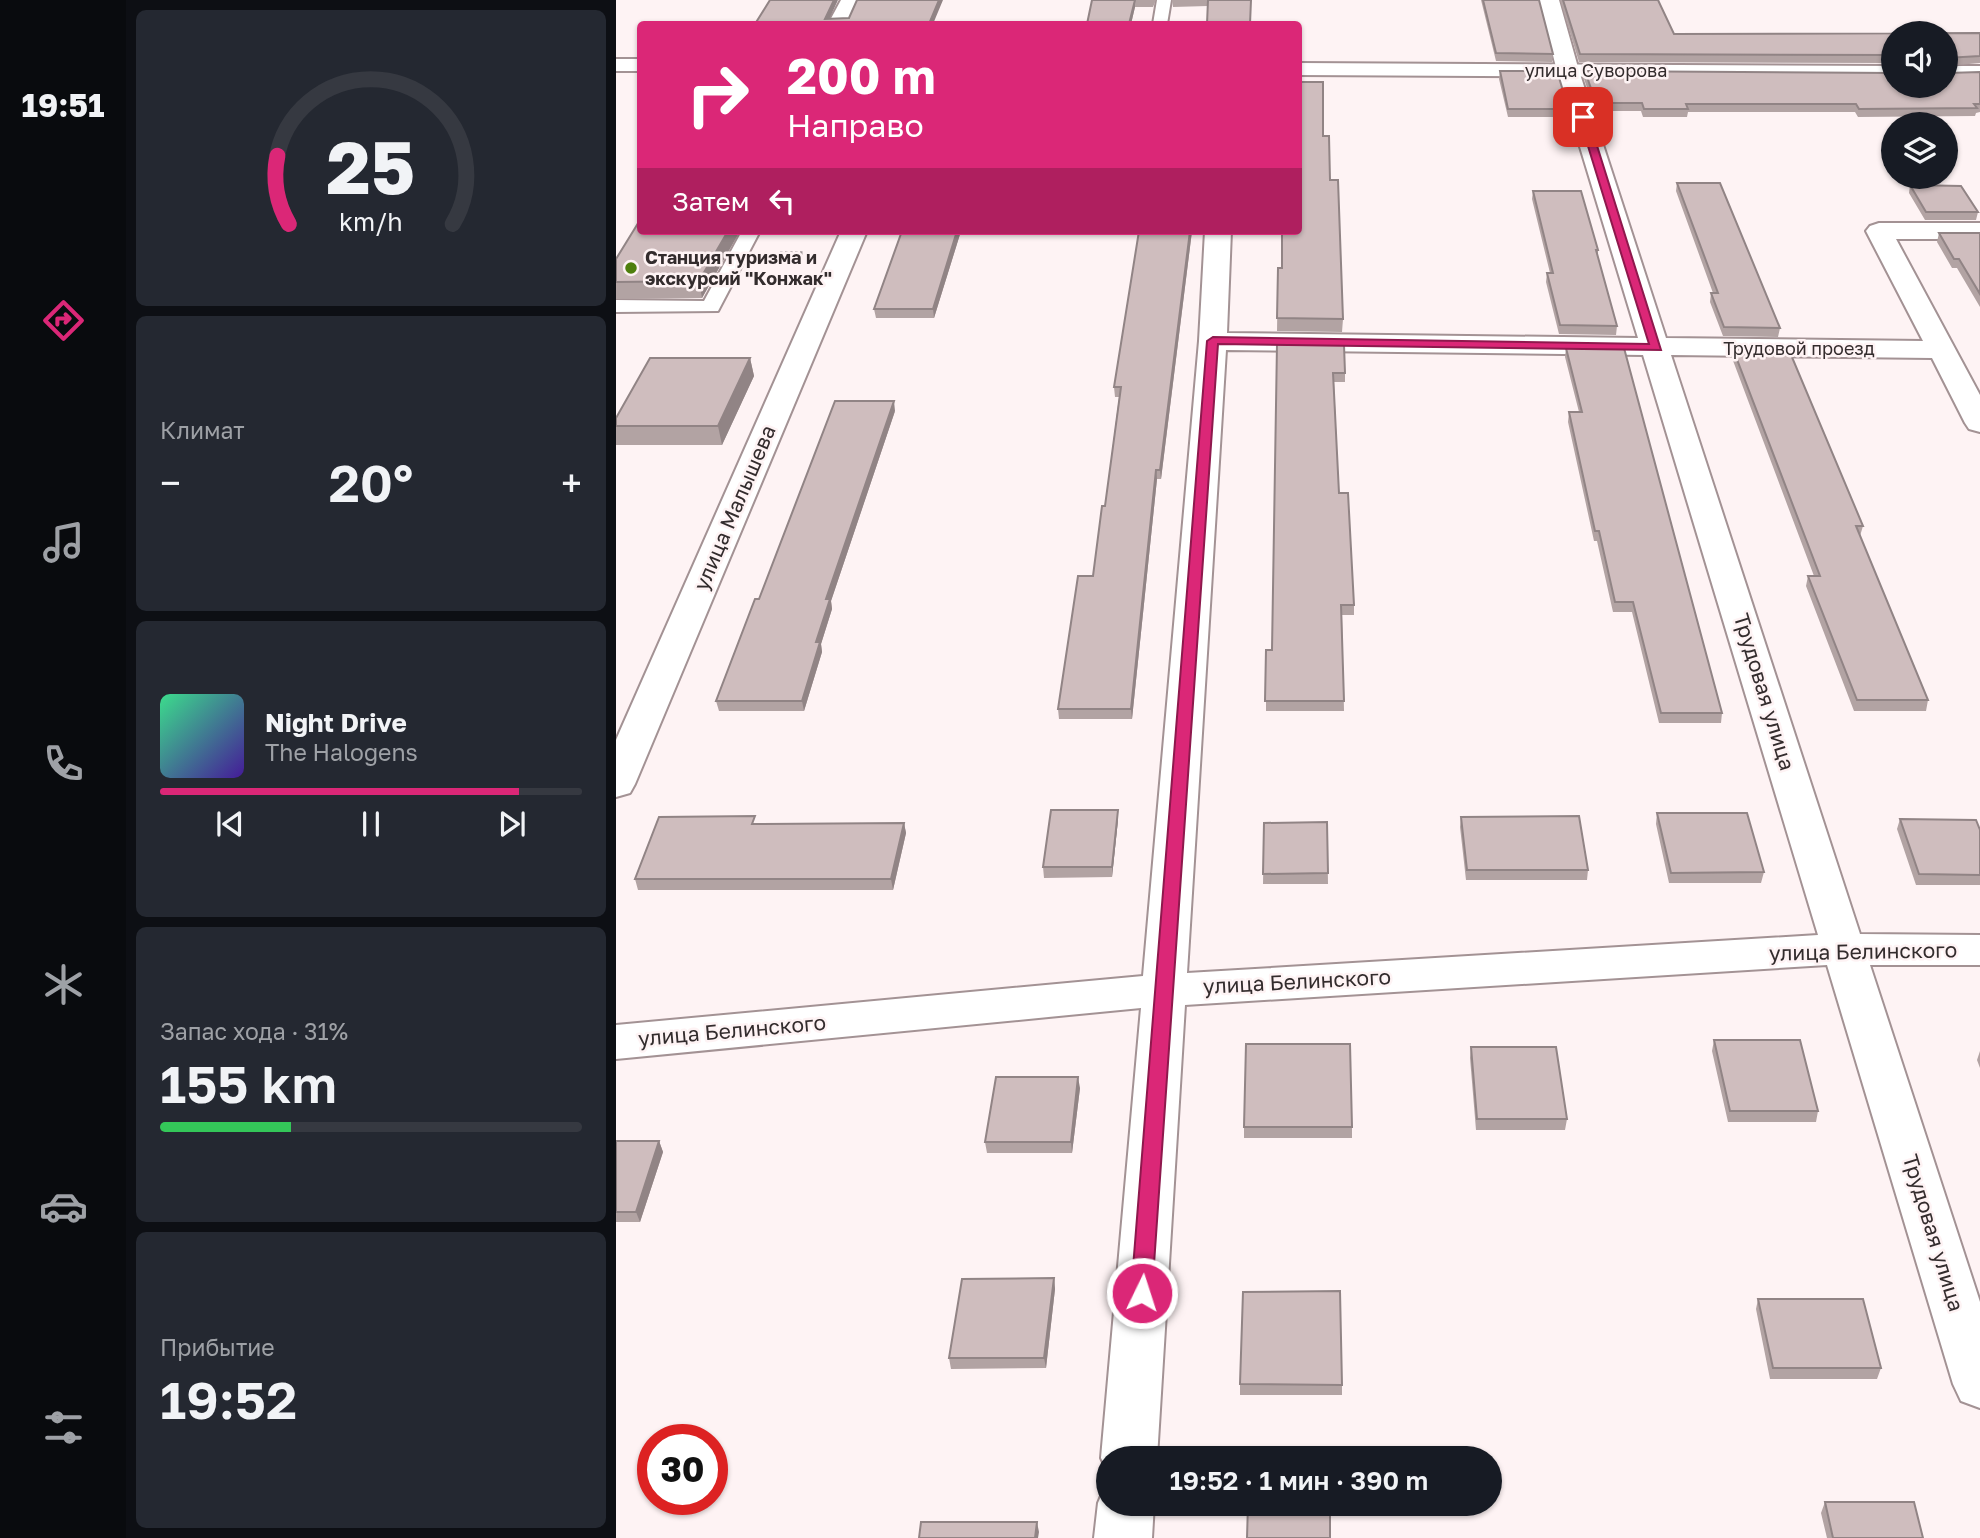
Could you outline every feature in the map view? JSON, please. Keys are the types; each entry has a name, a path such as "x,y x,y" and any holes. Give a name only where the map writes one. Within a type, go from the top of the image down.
{"street":[{"path":"840,21 851,0"},
{"name":"Трудовая улица","path":"1549,0 1568,71 1980,1384"},
{"path":"616,65 637,65"},
{"name":"улица Суворова","path":"1302,69 1881,72"},
{"path":"1958,72 1980,72"},
{"path":"1980,231 1879,231 1980,423"},
{"path":"1130,1446 1213,341 1218,235"},
{"name":"улица Малышева","path":"616,784 849,242"},
{"name":"Трудовой проезд","path":"1213,341 1942,350"},
{"name":"улица Белинского","path":"616,1042 1164,990 1844,949 1980,950"},
{"path":"1123,1538 1125,1516"}],"lane":[{"path":"1160,21 1164,0"},
{"path":"616,306 711,307 749,235"}],"path":[{"path":"740,253 849,242"}],"building":[{"path":"770,0 834,0 825,19 849,18 857,0 939,0 930,21 757,21"},
{"path":"1092,0 1135,0 1130,21 1088,21"},
{"path":"1208,0 1251,0 1250,21 1207,21"},
{"path":"1483,0 1539,0 1553,54 1496,53"},
{"path":"1563,0 1658,0 1674,34 1881,33 1881,55 1580,54"},
{"path":"1958,33 1980,33 1980,56 1958,57"},
{"path":"1500,71 1557,71 1567,104 1557,106 1558,109 1508,109"},
{"path":"1585,71 1881,73 1881,98 1958,98 1958,73 1980,72 1980,104 1974,104 1977,108 1859,109 1856,104 1686,104 1688,109 1644,109 1642,103 1596,103"},
{"path":"1302,82 1323,82 1323,136 1329,136 1330,180 1338,180 1343,319 1277,318 1278,268 1282,268 1282,235 1302,235"},
{"path":"1677,183 1720,183 1780,328 1724,327 1711,293 1718,293"},
{"path":"1958,186 1961,186 1978,212 1926,212 1912,189 1958,189"},
{"path":"1533,191 1581,191 1617,326 1560,325 1547,273 1553,273"},
{"path":"637,225 637,235 726,235 699,281 616,282 616,259"},
{"path":"1939,233 1980,233 1980,294 1959,259 1954,259"},
{"path":"901,235 956,235 933,309 874,309"},
{"path":"1138,235 1189,235 1160,470 1156,470 1131,709 1058,709 1078,576 1093,576 1121,387 1114,387"},
{"path":"1277,344 1344,345 1345,373 1333,373 1339,493 1348,493 1354,605 1341,605 1344,701 1265,701 1266,650 1272,650"},
{"path":"1566,348 1624,348 1722,713 1661,713 1633,602 1615,602 1599,531 1595,531 1569,412 1582,412"},
{"path":"1733,349 1789,350 1863,526 1856,526 1928,700 1857,700 1808,576 1820,576"},
{"path":"650,358 750,358 718,426 616,426 616,418"},
{"path":"835,401 894,401 826,599 830,599 816,642 820,642 802,701 716,701 755,599 759,599"},
{"path":"1051,810 1118,810 1112,867 1043,867"},
{"path":"1657,813 1747,813 1764,872 1671,873"},
{"path":"755,816 752,824 904,823 891,879 635,879 659,817"},
{"path":"1579,816 1588,870 1467,870 1461,817"},
{"path":"1900,819 1976,820 1980,830 1980,875 1919,874"},
{"path":"1327,822 1328,873 1263,874 1264,823"},
{"path":"1714,1040 1800,1040 1818,1111 1730,1111"},
{"path":"1246,1044 1350,1044 1352,1127 1244,1127"},
{"path":"1471,1047 1556,1047 1567,1119 1477,1119"},
{"path":"996,1077 1078,1077 1071,1142 985,1142"},
{"path":"616,1141 659,1141 636,1212 616,1212"},
{"path":"1054,1278 1044,1358 949,1358 962,1279"},
{"path":"1340,1291 1342,1385 1240,1384 1243,1292"},
{"path":"1758,1299 1863,1299 1881,1368 1773,1368"},
{"path":"1825,1502 1914,1502 1923,1538 1833,1538"},
{"path":"1248,1516 1330,1516 1330,1538 1247,1538"},
{"path":"921,1522 1037,1522 1035,1538 919,1538"}],"place":[{"name":"Станция туризма и экскурсий \"Конжак\"","path":"631,268"}],"route":[{"path":"1142,1293 1213,341 1656,348 1583,117"}]}
